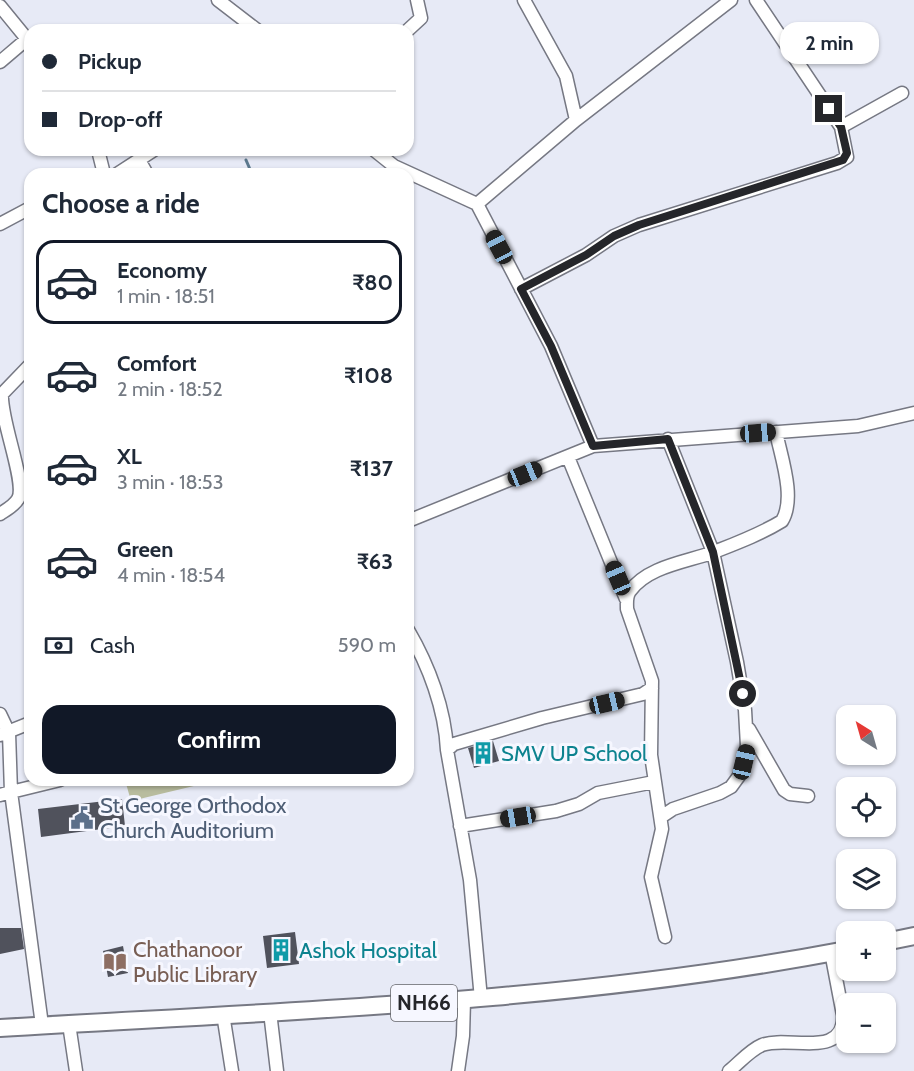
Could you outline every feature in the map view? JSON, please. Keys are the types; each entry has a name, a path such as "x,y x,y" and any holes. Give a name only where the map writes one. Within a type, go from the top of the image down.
{"highway":[{"path":"896,940 914,936"},
{"name":"NH66","path":"0,1028 472,1000 598,988 836,951"}],"street":[{"path":"218,0 249,24"},
{"path":"414,24 421,18 417,0"},
{"path":"524,0 566,76 576,120"},
{"path":"477,204 576,120 731,0"},
{"path":"521,289 586,255 614,236 639,225 843,160 847,153 841,127 756,0"},
{"path":"0,6 24,36"},
{"path":"0,62 24,44"},
{"path":"841,127 902,93"},
{"path":"126,168 145,156"},
{"path":"382,156 398,168"},
{"path":"139,160 144,168"},
{"path":"414,175 477,204 551,346 593,446"},
{"path":"2,219 24,210"},
{"path":"0,513 18,500 20,493 19,480 1,411 1,395 24,371"},
{"path":"414,520 593,446 858,426 914,413"},
{"path":"626,599 630,591 646,577 660,570 713,552 772,528 782,521 787,513 788,496 776,432"},
{"path":"661,817 674,809 731,787 744,762 747,746 747,725 737,662 713,552 668,439"},
{"path":"567,457 626,599 652,687 650,729 654,782 661,817 661,840 651,877 665,937"},
{"path":"414,640 421,652 446,723 447,750 470,880 472,1000 463,1036 458,1071"},
{"path":"447,750 454,744 542,718 643,694 652,687"},
{"path":"0,714 5,734 6,794 42,1025"},
{"path":"747,725 784,790 790,794 808,796"},
{"path":"5,734 24,726"},
{"path":"460,826 556,811 579,804 598,793 654,782"},
{"path":"6,794 37,786"},
{"path":"729,1071 762,1045 822,1043 836,1037 843,1025 840,981"},
{"path":"270,1012 277,1071"},
{"path":"223,1014 232,1071"},
{"path":"69,1024 76,1071"}],"green space":[{"path":"127,786 194,786 131,801"}],"building":[{"name":"SMV UP School","path":"493,741 499,761 474,768 468,748"},
{"name":"St George Orthodox Church Auditorium","path":"122,799 125,826 41,837 38,809"},
{"path":"0,928 21,928 24,949 0,954"},
{"name":"Ashok Hospital","path":"295,932 299,964 267,968 263,936"},
{"name":"Chathanoor Public Library","path":"123,946 128,973 108,977 103,951"}],"waterway":[{"path":"246,160 249,168"}],"place":[{"name":"SMV UP School","path":"483,753"},
{"name":"St George Orthodox Church Auditorium","path":"82,818"},
{"name":"Ashok Hospital","path":"281,950"},
{"name":"Chathanoor Public Library","path":"115,962"}],"route":[{"path":"743,694 713,552 668,439 593,446 551,346 521,289 586,255 614,236 639,225 843,160 847,157 847,153 841,127 829,109"}]}
